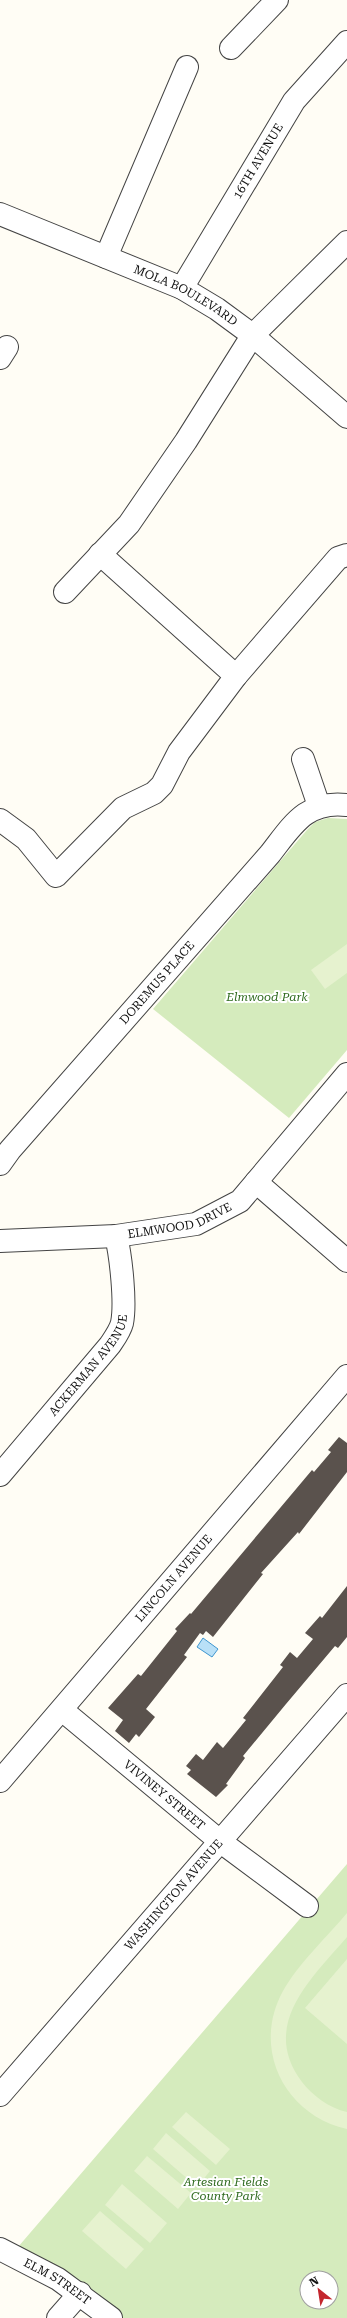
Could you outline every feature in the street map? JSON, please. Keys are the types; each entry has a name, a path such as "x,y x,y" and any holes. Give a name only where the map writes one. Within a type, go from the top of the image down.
{"street":[{"path":"231,48 277,0"},
{"name":"16TH AVENUE","path":"182,288 294,101 347,42"},
{"path":"106,257 187,67"},
{"name":"MOLA BOULEVARD","path":"0,214 182,288 217,309 252,336 347,417"},
{"path":"65,592 128,524 160,479 252,336 347,242"},
{"path":"100,554 236,676"},
{"path":"0,820 26,839 56,876 123,808 154,793 162,785 179,752 236,676 338,558 347,554"},
{"path":"303,759 318,806"},
{"name":"DOREMUS PLACE","path":"0,1164 10,1150 265,860 302,815 318,806 347,805"},
{"name":"ELMWOOD DRIVE","path":"0,1240 116,1236 196,1224 240,1201 347,1074"},
{"path":"256,1182 347,1261"},
{"name":"ACKERMAN AVENUE","path":"0,1475 110,1345 122,1324 123,1303 121,1256 116,1236"},
{"name":"LINCOLN AVENUE","path":"0,1781 347,1376"},
{"name":"WASHINGTON AVENUE","path":"0,2095 347,1695"},
{"name":"VIVINEY STREET","path":"62,1710 221,1842 307,1906"},
{"name":"ELM STREET","path":"0,2249 58,2279 80,2293 111,2318"},
{"path":"58,2318 80,2293"}],"green space":[{"name":"Elmwood Park","path":"328,818 347,819 347,1050 289,1118 153,1009 307,830 315,822"},
{"path":"347,944 347,973 325,989 311,970"},
{"name":"Artesian Fields County Park","path":"347,1864 347,2318 92,2318 12,2254"},
{"path":"347,1913 347,1937 319,1969 295,2004 288,2022 286,2041 290,2061 302,2082 322,2101 334,2108 347,2112 347,2129 325,2121 306,2110 291,2094 280,2076 273,2056 271,2035 274,2013 289,1981"},
{"path":"347,1959 347,2044 305,2008"},
{"path":"186,2112 230,2149 216,2165 172,2127"},
{"path":"166,2133 210,2171 197,2187 153,2149"},
{"path":"147,2156 191,2193 178,2209 134,2171"},
{"path":"122,2184 167,2223 150,2243 105,2205"},
{"path":"100,2211 144,2249 126,2269 82,2231"}],"water":[{"path":"203,1638 218,1649 212,1657 197,1647"}],"building":[{"path":"339,1437 347,1443 347,1472 299,1534 298,1532 261,1573 263,1574 213,1637 206,1631 203,1635 200,1633 184,1655 187,1657 146,1709 155,1717 139,1737 136,1734 129,1743 115,1731 123,1720 108,1708 138,1674 141,1676 177,1631 175,1629 190,1613 191,1614 312,1470 314,1472 331,1452 328,1450"},
{"path":"347,1586 347,1637 338,1648 335,1646 243,1756 245,1758 226,1784 228,1785 216,1797 187,1774 191,1770 186,1766 196,1754 203,1760 217,1742 223,1748 246,1720 243,1718 283,1667 280,1665 290,1652 297,1658 313,1639 305,1633 320,1616 322,1618"}]}
